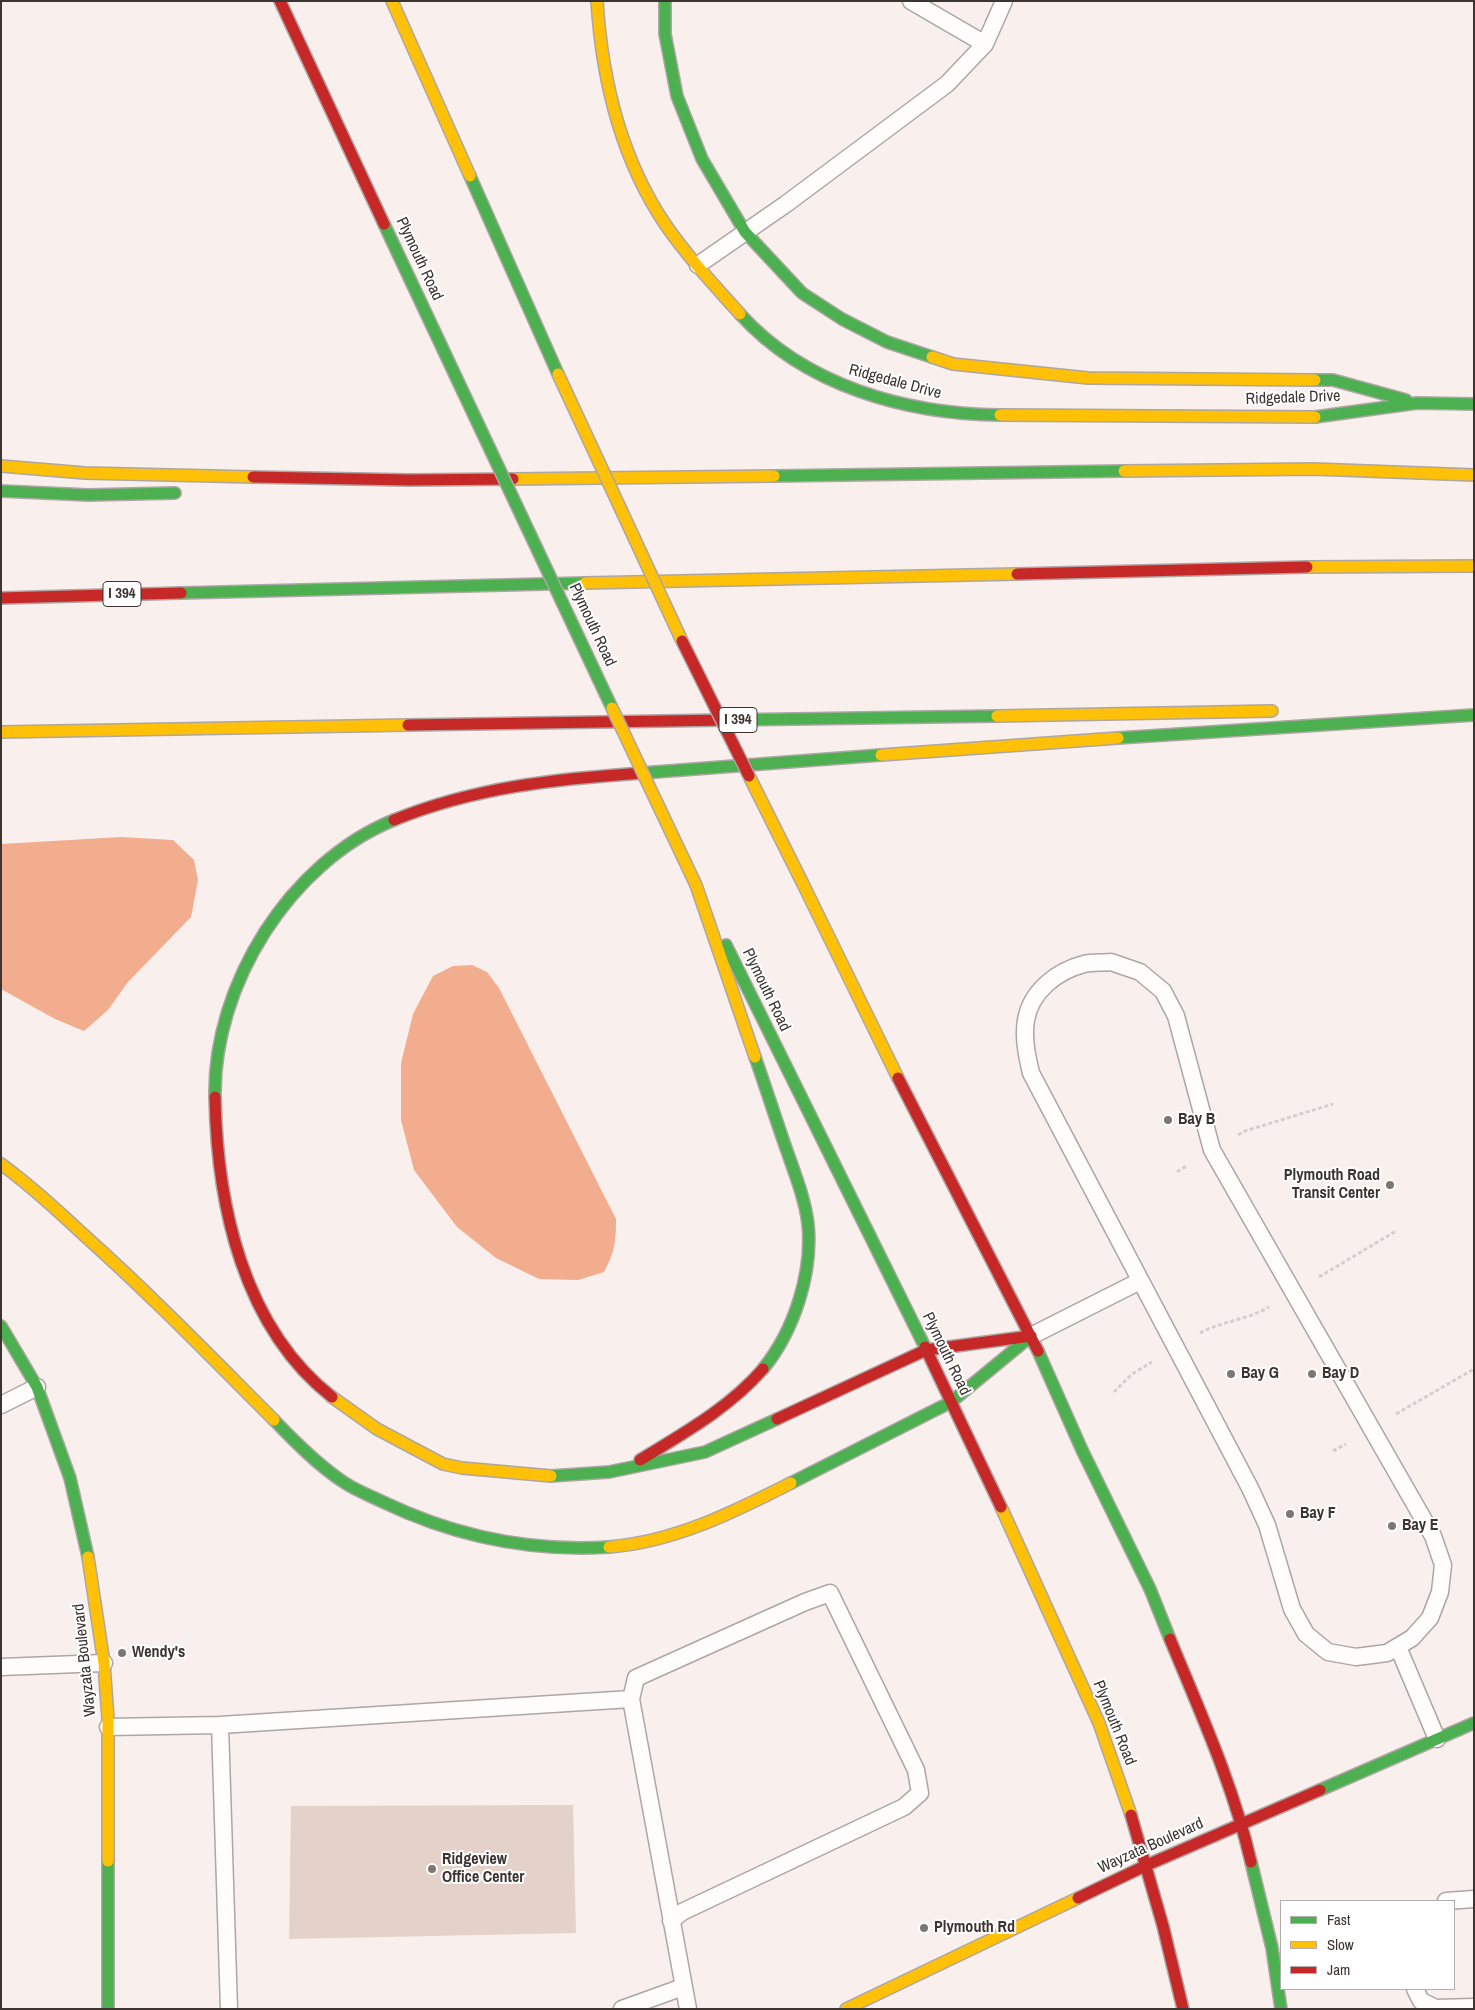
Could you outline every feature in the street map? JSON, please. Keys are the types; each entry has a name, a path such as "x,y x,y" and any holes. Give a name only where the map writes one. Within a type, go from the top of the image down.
{"main road":[{"name":"Plymouth Road","path":"280,1 696,885 926,1350 1028,1564 1099,1723 1137,1831 1182,2009"},
{"path":"392,1 558,374 696,670 803,884 870,1024 1031,1336 1082,1450 1150,1589 1225,1773 1242,1823 1272,1948 1281,2009"},
{"name":"Ridgedale Drive","path":"598,1 604,68 620,133 633,167 658,214 756,334 794,362 830,380 880,397 938,412 990,415 1314,417 1417,403 1474,404"},
{"name":"Ridgedale Drive","path":"665,1 665,34 677,96 702,158 745,232 802,293 842,319 887,342 953,364 1088,378 1333,380 1417,403"},
{"path":"1,466 85,473 409,480 1314,469 1474,476"},
{"path":"256,488 409,480"},
{"path":"1,491 88,494 189,492"},
{"name":"I 394","path":"1,598 430,586 917,577 1368,565 1474,566"},
{"path":"1398,708 1474,707"},
{"name":"I 394","path":"1,732 1283,710"},
{"path":"1031,1336 926,1350 705,1452 626,1469 574,1475 518,1474 446,1466 386,1436 335,1401 295,1363 266,1319 248,1282 236,1250 220,1172 214,1123 214,1096 218,1056 225,1016 244,967 288,902 315,869 355,841 395,820 435,803 483,790 621,774 1474,714"},
{"path":"626,1469 734,1398 773,1357 791,1324 801,1292 808,1256 808,1224 800,1186 696,885"},
{"path":"1,1164 29,1185 111,1259 179,1324 298,1445 346,1484 402,1510 455,1531 515,1544 574,1548 631,1545 682,1532 740,1509 951,1402 1031,1336"},
{"name":"Wayzata Boulevard","path":"1,1326 37,1387 70,1478 90,1564 104,1663 108,1727 108,2009"},
{"name":"Wayzata Boulevard","path":"846,2009 1147,1865 1474,1723"}],"lane":[{"path":"911,1 985,44"},
{"path":"698,265 786,204 947,84 985,44 1004,1"},
{"path":"1111,962 1140,972 1163,992 1176,1016 1212,1150 1433,1536 1443,1565 1440,1592 1430,1618 1412,1638 1387,1653 1356,1657 1328,1652 1306,1634 1292,1609 1267,1525 1031,1073 1025,1044 1026,1019 1036,996 1054,977 1084,964 1111,962"},
{"path":"1031,1336 1140,1282"},
{"path":"1,1405 37,1387"},
{"path":"671,1921 682,1912 904,1807 920,1793 916,1770 830,1593 805,1602 636,1678 631,1699 671,1921 688,2009"},
{"path":"1398,1646 1437,1739"},
{"path":"1,1668 104,1663"},
{"path":"108,1727 220,1725 631,1699"},
{"path":"220,1725 229,2009"},
{"path":"1455,1900 1474,1898"},
{"path":"622,2009 684,1987"},
{"path":"1416,1990 1421,2001 1436,2008 1474,2007"}],"path":[{"path":"1177,1172 1245,1131 1333,1104"},
{"path":"1114,1392 1132,1374 1213,1326 1256,1315 1396,1231"},
{"path":"1334,1451 1474,1369"}],"shaded area":[{"path":"121,837 173,840 194,860 198,880 191,917 128,982 108,1010 84,1031 55,1019 1,989 1,844"},
{"path":"472,965 487,972 499,988 616,1219 614,1246 611,1258 604,1272 578,1280 539,1279 496,1258 457,1227 414,1170 401,1120 401,1063 413,1014 433,976 453,966"}],"building":[{"name":"Ridgeview Office Center","path":"573,1805 576,1933 289,1939 291,1806"}],"traffic: fast":[{"path":"665,1 665,34 677,96 702,159 745,232 802,293 842,319 887,342 932,357"},
{"path":"470,176 558,374"},
{"path":"384,224 456,377"},
{"path":"740,314 766,339 795,360 826,377 859,391 894,402 929,409 1000,415"},
{"path":"456,377 612,708"},
{"path":"1315,380 1333,380 1406,400"},
{"path":"1315,417 1417,403 1474,404"},
{"path":"774,476 1124,471"},
{"path":"1,491 88,495 175,493"},
{"path":"181,593 585,583"},
{"path":"1118,738 1474,715"},
{"path":"727,720 997,716"},
{"path":"642,773 881,755"},
{"path":"215,1097 218,1055 228,1012 243,971 265,932 291,897 322,865 356,839 394,820"},
{"path":"726,945 925,1347"},
{"path":"755,1057 802,1196 807,1215 809,1243 804,1281 799,1301 784,1337 763,1369"},
{"path":"1,1326 37,1387 70,1478 88,1557"},
{"path":"791,1483 951,1402 1031,1336"},
{"path":"1038,1351 1082,1450 1150,1589 1170,1639"},
{"path":"551,1476 609,1472 705,1452 777,1419"},
{"path":"274,1420 317,1462 345,1483 410,1514 465,1532 521,1544 550,1547 609,1547"},
{"path":"1320,1790 1474,1723"},
{"path":"108,1861 108,2009"},
{"path":"1251,1862 1272,1948 1281,2009"}],"traffic: slow":[{"path":"392,1 470,176"},
{"path":"597,1 603,60 609,89 625,145 636,172 649,198 673,236 740,314"},
{"path":"932,357 953,364 1088,378 1315,380"},
{"path":"558,374 682,641"},
{"path":"1000,415 1315,417"},
{"path":"1,466 85,473 253,477"},
{"path":"1124,471 1314,469 1474,475"},
{"path":"513,479 774,476"},
{"path":"1307,567 1474,566"},
{"path":"585,583 1017,574"},
{"path":"612,708 696,885"},
{"path":"997,716 1272,711"},
{"path":"1,732 408,725"},
{"path":"881,755 1118,738"},
{"path":"749,776 803,884"},
{"path":"803,884 898,1078"},
{"path":"696,885 755,1057"},
{"path":"1,1164 44,1199 134,1281 274,1420"},
{"path":"332,1397 377,1429 443,1464 462,1468 551,1476"},
{"path":"609,1547 657,1539 703,1524 748,1505 791,1483"},
{"path":"1001,1507 1099,1723 1131,1815"},
{"path":"88,1557 104,1663 108,1719 108,1861"},
{"path":"846,2009 1078,1898"}],"traffic: jam":[{"path":"280,1 384,224"},
{"path":"253,477 409,480 513,479"},
{"path":"1017,574 1307,567"},
{"path":"1,598 181,593"},
{"path":"682,641 749,776"},
{"path":"408,725 727,720"},
{"path":"394,820 455,800 516,786 578,778 642,773"},
{"path":"898,1078 1038,1351"},
{"path":"215,1097 217,1138 229,1221 241,1261 256,1300 276,1336 302,1368 332,1397"},
{"path":"777,1419 926,1350 1031,1336"},
{"path":"925,1347 1001,1507"},
{"path":"640,1460 721,1408 763,1369"},
{"path":"1170,1639 1225,1776 1244,1833 1251,1862"},
{"path":"1078,1898 1147,1865 1320,1790"},
{"path":"1131,1815 1163,1926 1183,2009"}],"place":[{"name":"Bay B","path":"1168,1120"},
{"name":"Plymouth Road Transit Center","path":"1390,1185"},
{"name":"Bay G","path":"1231,1374"},
{"name":"Bay D","path":"1312,1374"},
{"name":"Bay F","path":"1290,1514"},
{"name":"Bay E","path":"1392,1526"},
{"name":"Wendy's","path":"122,1653"},
{"name":"Ridgeview Office Center","path":"432,1869"},
{"name":"Plymouth Rd","path":"924,1928"}]}
